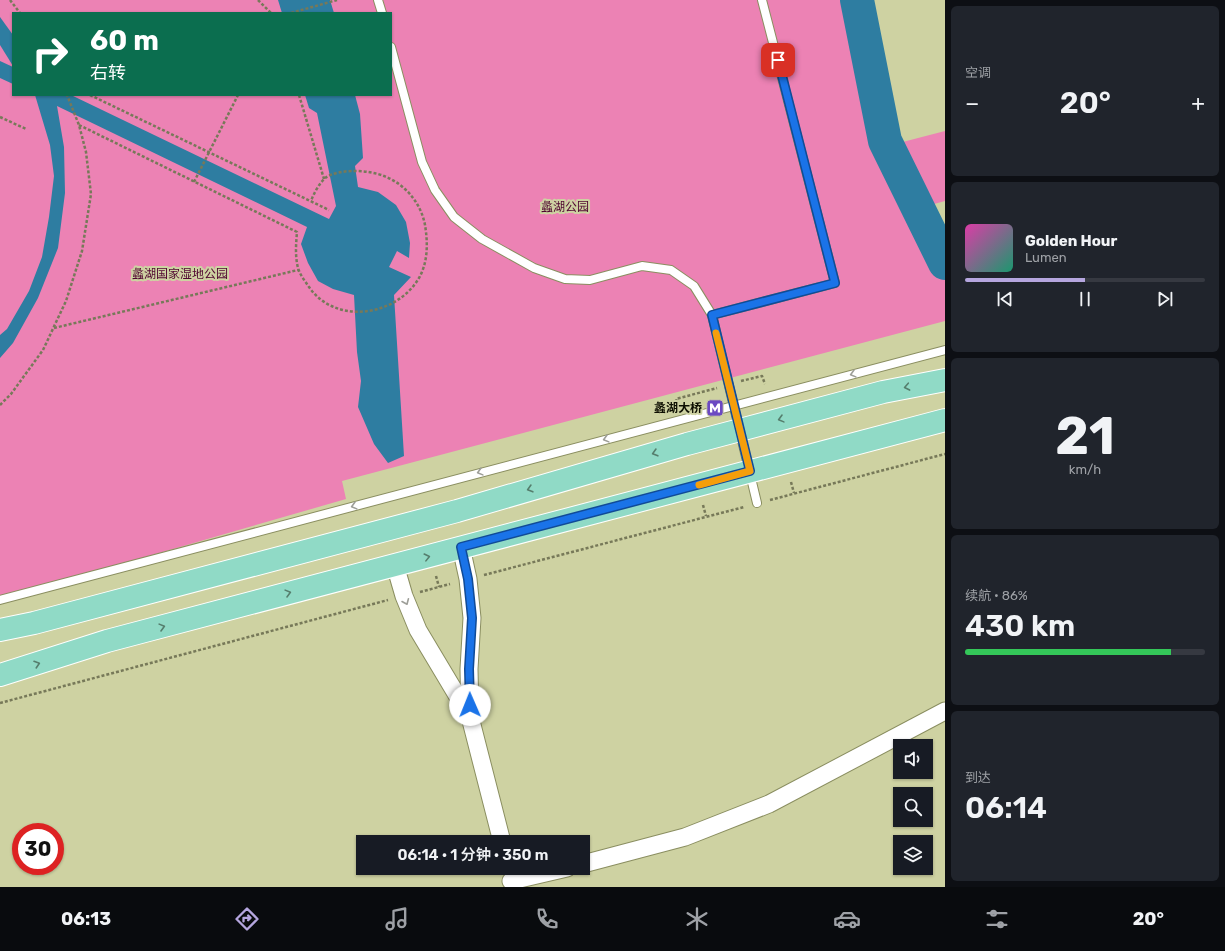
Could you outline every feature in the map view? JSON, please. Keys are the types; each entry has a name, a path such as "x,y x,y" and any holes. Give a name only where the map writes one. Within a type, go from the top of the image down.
{"main road":[{"path":"0,630 34,623 443,514 680,446 883,392 945,380"},
{"path":"0,675 108,641 945,420"}],"street":[{"path":"461,547 468,579 472,618 469,669 470,717 500,835"},
{"path":"395,565 404,596 418,630 470,717"},
{"path":"590,862 685,837 769,804 945,711"},
{"path":"510,879 531,875"}],"lane":[{"path":"378,0 382,12"},
{"path":"712,315 835,283 762,0"},
{"path":"392,51 422,162 435,190 454,217 482,239 534,268 564,279 590,280 642,266 671,270 694,286 712,315 757,503"},
{"path":"0,600 945,350"}],"path":[{"path":"10,0 19,12"},
{"path":"258,0 270,12"},
{"path":"295,12 337,0"},
{"path":"0,405 11,394 43,350 66,301 82,251 91,194 86,152 79,126 67,96"},
{"path":"92,96 329,210"},
{"path":"194,182 237,96"},
{"path":"299,96 324,179"},
{"path":"0,117 26,129"},
{"path":"79,126 297,232 295,248 298,270 314,295 329,306 348,312 371,312 392,304 404,296 419,278 426,258 428,240 424,218 414,199 401,185 384,175 363,171 343,171 324,179 311,201"},
{"path":"53,328 298,270"}],"green space":[{"name":"蠡湖公园","path":"0,0 868,0 895,144 945,131 945,201 905,212 945,280 945,321 342,481 346,499 0,599"}],"water":[{"path":"278,0 330,0 334,12 282,12"},
{"path":"0,17 12,34 12,64 0,45"},
{"path":"0,61 12,67 12,84 0,78"},
{"path":"35,96 73,96 329,219 336,206 317,113 309,108 305,96 355,96 360,114 363,158 355,166 358,187 378,192 396,205 406,222 410,243 409,258 397,251 389,267 411,277 394,295 404,456 388,463 374,444 358,407 361,381 357,352 354,295 333,289 318,281 308,263 301,244 307,227 57,106 64,147 65,193 58,248 38,298 13,343 0,358 0,335 7,329 29,291 42,257 54,176 50,145"}],"waterway":[{"path":"857,0 885,141 945,263"}],"slow traffic":[{"path":"699,485 750,471 716,333"}],"place":[{"name":"蠡湖大桥","path":"715,408"}],"route":[{"path":"470,705 469,669 472,618 468,579 461,547 750,471 712,315 835,283 778,60"}],"park label":[{"name":"蠡湖国家湿地公园","path":"180,274"}]}
